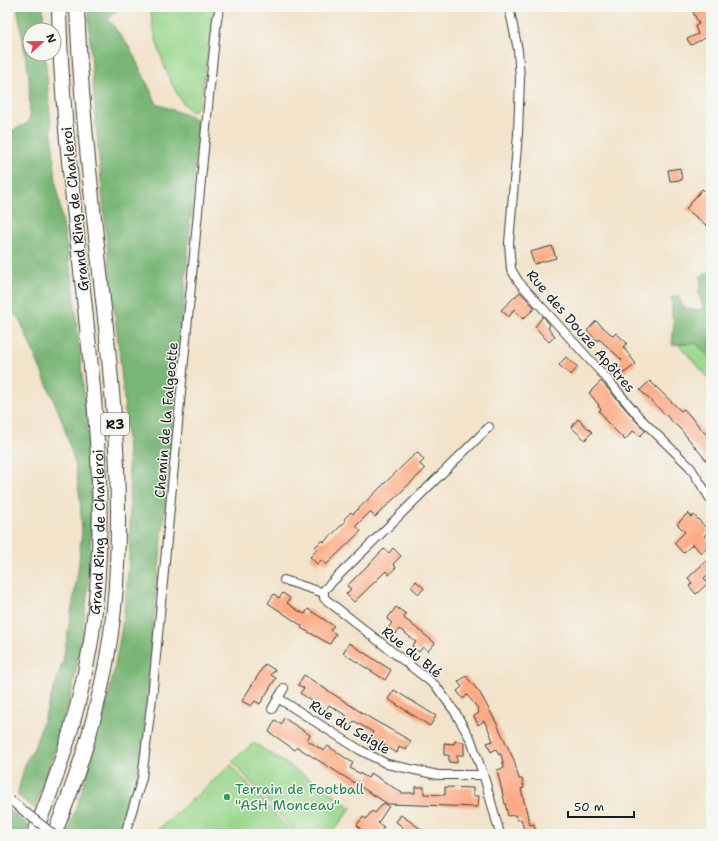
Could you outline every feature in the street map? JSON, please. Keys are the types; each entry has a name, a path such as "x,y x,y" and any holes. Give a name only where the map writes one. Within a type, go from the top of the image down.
{"highway":[{"name":"Grand Ring de Charleroi","path":"34,834 51,794 73,721 91,640 98,567 100,487 95,407 70,164 58,7"},
{"name":"Grand Ring de Charleroi","path":"54,834 68,799 92,723 109,643 117,567 119,487 114,403 89,168 77,7"}],"street":[{"name":"Chemin de la Falgeotte","path":"125,834 142,778 152,698 209,96 217,20 220,7"},
{"name":"Rue des Douze Apôtres","path":"509,7 518,50 520,79 518,134 509,243 511,269 518,281 609,381 639,417 690,467 711,500"},
{"path":"284,580 324,593 324,590 489,427"},
{"name":"Rue du Blé","path":"324,593 324,598 436,686 455,712 471,740 500,834"},
{"path":"272,709 284,688"},
{"name":"Rue du Seigle","path":"278,698 387,764 438,775 483,775"},
{"path":"8,799 54,834"}],"green space":[{"path":"17,7 43,7 44,22 22,22 22,36"},
{"path":"88,7 121,7 108,19 130,48 157,104 199,120 172,436 153,625 145,732 136,786 128,811 117,834 67,834 91,760 111,685 124,608 130,531 129,464 94,103"},
{"path":"150,7 216,7 199,106 191,112 183,103 176,91 163,63 158,48"},
{"path":"27,62 46,62 56,183 73,285 91,474 91,532 88,588 82,639 73,686 62,729 35,809 17,795 26,761 34,748 63,661 78,571 82,531 80,499 75,463 62,420 19,318 13,314 7,315 7,135 9,132 28,123 30,117 29,76"},
{"path":"711,271 711,359 696,343 672,345 674,321 672,317 672,297 679,295 681,305 688,309 700,310 703,307 699,293 701,276"},
{"path":"696,343 711,359 711,381 679,345"},
{"path":"254,743 332,793 351,808 331,834 288,834 293,830 232,761"},
{"name":"Terrain de Football \"ASH Monceau\"","path":"231,765 289,830 284,834 153,834"},
{"path":"8,809 29,826 25,834 7,834"}],"building":[{"path":"694,7 710,7 711,35 691,45 687,39 698,34 695,26 699,24 692,10 695,9"},
{"path":"680,168 682,180 670,181 668,170"},
{"path":"702,189 711,196 711,229 686,209"},
{"path":"552,246 556,258 534,264 530,252"},
{"path":"520,292 535,308 523,319 514,309 509,317 501,310"},
{"path":"543,316 550,325 548,328 555,336 549,342 535,327"},
{"path":"596,321 613,336 616,333 627,343 623,347 636,364 624,373 617,365 622,360 599,339 598,341 587,331"},
{"path":"566,357 578,367 571,375 559,365"},
{"path":"601,381 645,431 640,436 633,431 625,440 604,419 605,418 599,411 601,409 598,406 599,405 589,393"},
{"path":"650,381 681,411 684,409 711,440 711,466 682,431 640,390"},
{"path":"578,419 592,432 585,440 571,427"},
{"path":"417,452 424,460 420,464 425,469 375,517 370,512 356,526 361,531 326,565 321,560 317,564 310,557 317,550 315,547 322,540 324,542 346,521 344,519 351,512 353,514"},
{"path":"688,513 692,517 694,515 709,531 704,536 711,545 701,553 693,544 683,553 674,543 685,532 677,524"},
{"path":"393,548 401,556 393,564 396,567 389,575 386,571 354,602 346,594 351,589 347,586 384,549 389,553"},
{"path":"706,561 711,567 711,572 704,578 708,583 696,594 689,586 692,583 688,578"},
{"path":"416,581 424,588 419,594 411,587"},
{"path":"283,593 290,598 287,603 299,611 305,614 308,609 334,626 330,630 336,634 330,644 301,628 302,626 268,603 274,594 279,598"},
{"path":"396,607 406,614 404,618 435,643 428,651 423,647 419,652 412,646 416,642 405,633 399,629 396,634 388,628 392,623 387,619"},
{"path":"349,643 391,670 385,680 343,653"},
{"path":"265,664 275,670 271,675 276,678 260,704 255,701 251,706 242,701"},
{"path":"304,675 370,718 411,741 406,750 399,747 397,753 370,737 373,732 354,721 351,726 344,721 347,716 329,705 326,710 300,693 304,688 298,685"},
{"path":"466,676 480,693 514,760 519,779 522,779 524,788 521,789 530,825 534,824 536,834 525,834 521,819 517,820 515,815 508,816 497,770 504,768 501,754 499,755 496,749 491,752 487,743 493,741 488,728 484,721 478,725 474,716 479,713 477,707 467,695 463,699 457,691 462,687 458,682"},
{"path":"394,690 436,716 430,726 388,699"},
{"path":"284,718 310,735 307,740 324,751 328,746 353,763 350,768 368,778 371,773 402,793 415,793 415,787 424,787 424,794 445,795 445,787 473,788 473,796 479,796 478,807 388,804 297,747 295,750 269,732 275,720 281,724"},
{"path":"455,741 464,742 464,755 457,755 457,763 449,762 449,755 444,755 444,743 454,744"},
{"path":"384,803 389,806 378,823 384,827 379,834 356,834 360,828 357,825 363,817 366,819 372,811 375,813"},
{"path":"401,815 428,834 408,834 401,829 403,827 396,822"}],"place":[{"name":"Terrain de Football \"ASH Monceau\"","path":"227,797"}]}
